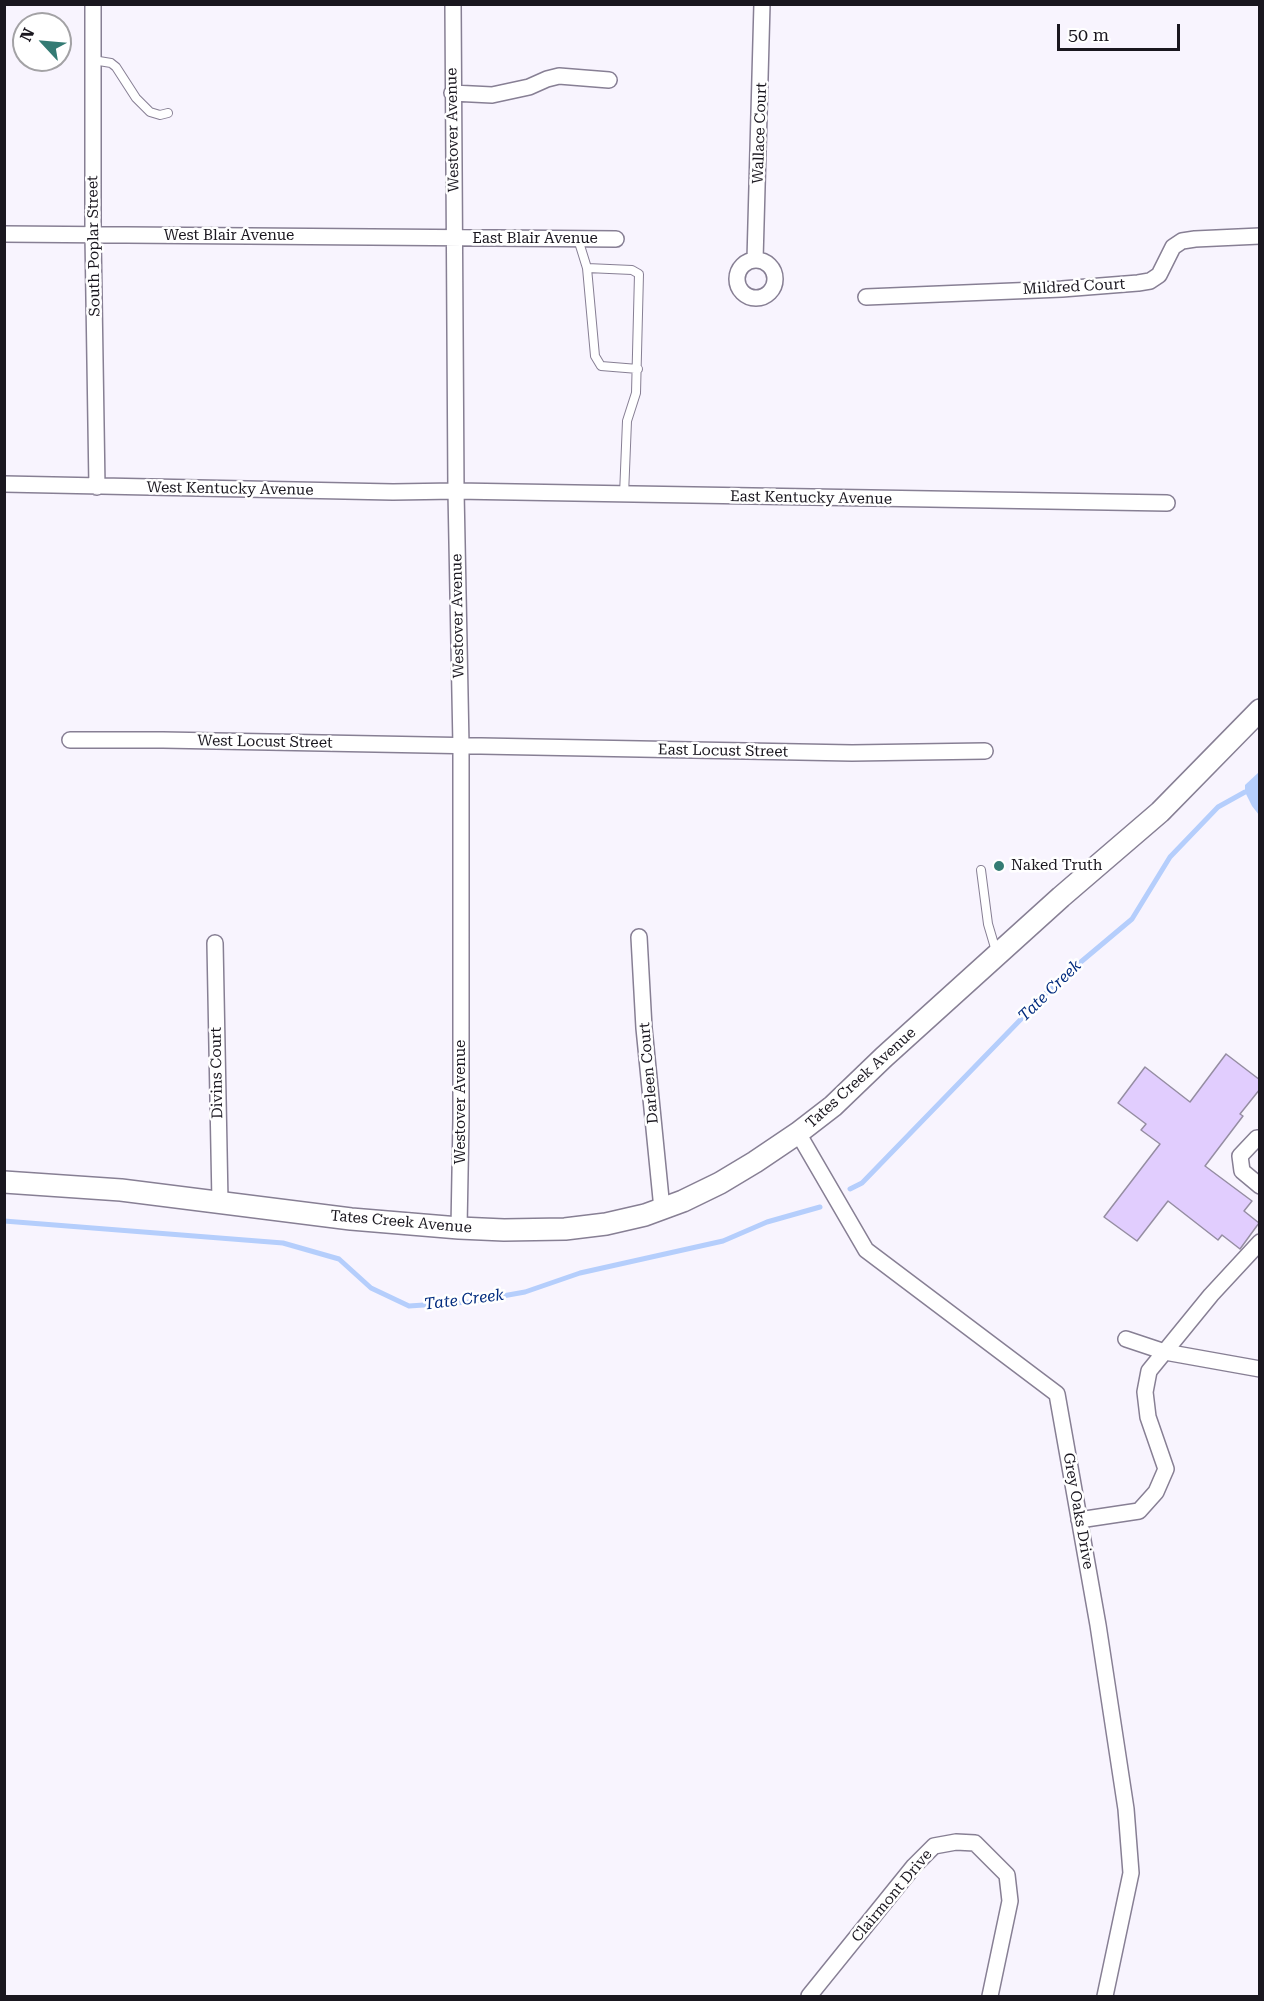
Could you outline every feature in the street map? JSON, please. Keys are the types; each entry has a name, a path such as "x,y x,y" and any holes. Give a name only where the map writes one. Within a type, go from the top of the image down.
{"main road":[{"name":"Tates Creek Avenue","path":"4,1182 121,1190 351,1219 459,1228 566,1229 606,1224 662,1209 720,1183 798,1133 833,1106 1061,897 1160,812 1260,710"}],"street":[{"name":"South Poplar Street","path":"93,4 93,235 97,487"},
{"name":"Westover Avenue","path":"453,4 452,93 460,746 459,1228"},
{"name":"Wallace Court","path":"756,261 762,4"},
{"path":"452,93 492,95 529,87 559,76 609,80"},
{"name":"West Blair Avenue","path":"4,234 322,235 454,238"},
{"name":"Mildred Court","path":"866,297 1062,289 1138,283 1150,281 1159,275 1173,247 1182,241 1260,236"},
{"name":"East Blair Avenue","path":"454,238 615,239"},
{"name":"West Kentucky Avenue","path":"4,484 393,492 456,491"},
{"name":"East Kentucky Avenue","path":"456,491 1167,503"},
{"name":"West Locust Street","path":"70,740 460,746"},
{"name":"East Locust Street","path":"460,746 852,753 985,751"},
{"name":"Darleen Court","path":"639,937 644,1028 662,1209"},
{"name":"Divins Court","path":"215,943 220,1202"},
{"name":"Grey Oaks Drive","path":"798,1133 866,1250 1057,1394 1098,1625 1126,1809 1131,1873 1105,1996"},
{"path":"1260,1138 1257,1138 1240,1156 1242,1171 1260,1186"},
{"path":"1079,1520 1139,1511 1156,1492 1166,1468 1148,1417 1145,1392 1149,1371 1211,1295 1260,1242"},
{"path":"1126,1339 1165,1352 1260,1369"},
{"name":"Clairmont Drive","path":"809,1996 914,1866 934,1846 956,1842 975,1844 1007,1875 1010,1901 990,1996"}],"lane":[{"path":"93,60 111,63 116,67 136,98 150,112 160,115 168,113"},
{"path":"578,239 587,268 595,356 601,366 638,369"},
{"path":"587,268 632,270 639,274 638,369 636,393 627,421 624,495"},
{"path":"981,870 988,924 998,956"}],"water":[{"path":"1259,772 1259,815 1245,792 1245,785"}],"building":[{"path":"1226,1054 1260,1080 1260,1089 1240,1114 1243,1116 1205,1166 1252,1201 1244,1211 1259,1223 1240,1249 1222,1235 1218,1240 1168,1201 1137,1241 1104,1217 1160,1144 1141,1130 1146,1124 1118,1103 1145,1067 1190,1102"}],"waterway":[{"name":"Tate Creek","path":"850,1189 862,1183 1057,982 1132,919 1170,857 1218,807 1245,792"},
{"name":"Tate Creek","path":"4,1221 283,1243 339,1259 371,1288 409,1306 469,1302 525,1292 580,1273 723,1241 767,1222 820,1207"}],"place":[{"name":"Naked Truth","path":"999,866"}]}
